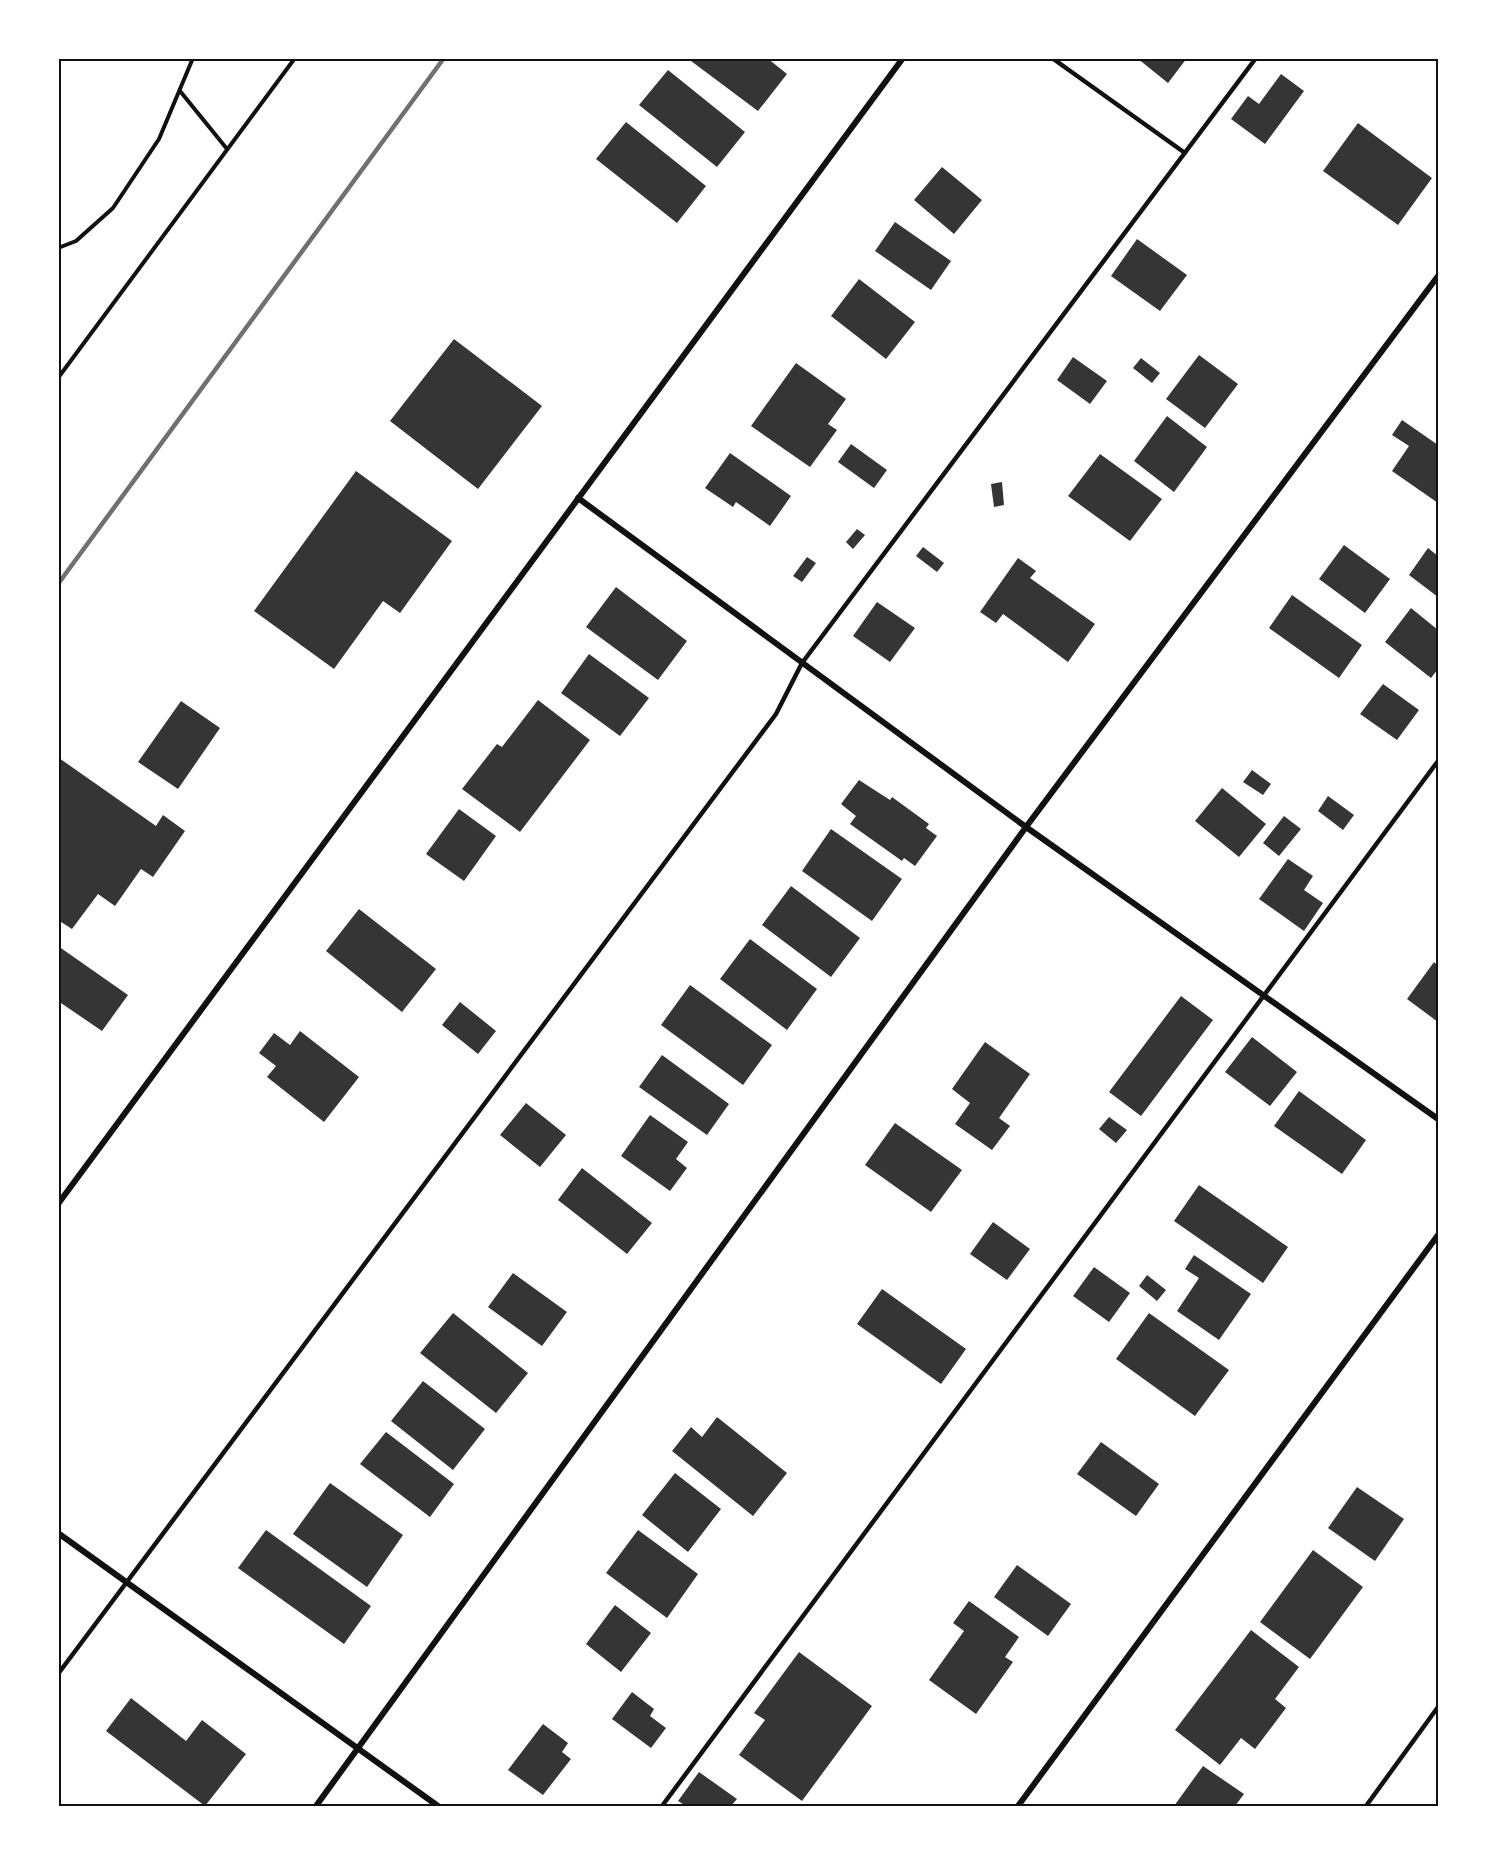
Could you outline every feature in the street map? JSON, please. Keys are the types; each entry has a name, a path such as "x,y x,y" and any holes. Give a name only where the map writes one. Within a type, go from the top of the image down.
{"street":[{"path":"58,1204 903,58"},
{"path":"316,1806 1026,826 1438,276"},
{"path":"579,498 1026,826 1438,1119"},
{"path":"1018,1806 1438,1235"},
{"path":"58,1533 438,1806"}],"lane":[{"path":"1052,58 1185,153"},
{"path":"58,1674 777,714 802,663 1256,58"},
{"path":"662,1806 1438,761"},
{"path":"1366,1806 1438,1707"}],"path":[{"path":"58,248 76,241 113,208 159,140 193,58"},
{"path":"58,378 295,58"},
{"path":"180,91 227,149"}],"building":[{"path":"687,58 767,58 787,74 758,111"},
{"path":"1137,58 1187,58 1168,83"},
{"path":"668,70 745,132 717,167 639,105"},
{"path":"1281,74 1304,91 1265,144 1231,119 1248,96 1259,104"},
{"path":"626,122 706,186 677,223 596,159"},
{"path":"1358,123 1432,178 1398,225 1323,171"},
{"path":"942,167 982,200 954,234 914,200"},
{"path":"895,222 951,261 931,290 875,251"},
{"path":"1137,239 1187,275 1160,311 1111,276"},
{"path":"859,279 915,322 886,359 831,316"},
{"path":"454,339 542,406 478,489 390,421"},
{"path":"1199,355 1238,384 1205,428 1166,399"},
{"path":"1073,357 1107,381 1090,404 1057,380"},
{"path":"1141,358 1160,373 1152,383 1133,368"},
{"path":"796,363 846,399 828,424 837,430 810,467 751,426"},
{"path":"1167,416 1207,447 1174,492 1134,461"},
{"path":"1402,420 1438,445 1438,503 1392,471 1409,446 1392,435"},
{"path":"851,444 887,470 874,488 838,462"},
{"path":"730,453 791,496 770,526 736,502 733,507 705,488"},
{"path":"1100,454 1162,499 1130,541 1068,496"},
{"path":"356,471 452,541 400,613 383,601 334,669 254,611"},
{"path":"1002,482 1004,505 994,507 991,484"},
{"path":"857,529 865,535 853,549 846,542"},
{"path":"1344,545 1390,579 1365,613 1319,579"},
{"path":"923,547 944,563 937,572 916,556"},
{"path":"1428,548 1438,556 1438,597 1409,575"},
{"path":"807,557 816,563 802,582 793,576"},
{"path":"1018,558 1036,571 1030,578 1095,624 1068,662 1003,614 996,623 980,612"},
{"path":"616,587 687,641 658,680 586,627"},
{"path":"1292,595 1362,645 1339,678 1269,628"},
{"path":"877,602 915,628 890,662 853,636"},
{"path":"1411,608 1438,630 1438,669 1431,678 1385,642"},
{"path":"589,654 649,698 620,736 561,693"},
{"path":"1383,684 1419,710 1397,740 1360,714"},
{"path":"538,700 590,740 520,832 462,789 497,744 502,747"},
{"path":"181,701 220,728 178,789 138,762"},
{"path":"59,758 156,826 163,815 185,831 153,877 141,869 115,906 98,894 72,929 58,920"},
{"path":"1252,770 1271,784 1263,795 1243,782"},
{"path":"859,780 890,800 892,797 929,824 926,828 937,836 915,866 904,858 902,861 850,824 856,816 841,804"},
{"path":"1222,788 1266,824 1239,857 1195,821"},
{"path":"1328,796 1354,815 1343,830 1318,811"},
{"path":"459,809 496,836 464,881 426,854"},
{"path":"1284,816 1301,829 1279,856 1263,843"},
{"path":"831,829 902,879 872,921 802,871"},
{"path":"1288,859 1313,876 1304,890 1323,903 1304,931 1259,899"},
{"path":"791,886 860,938 831,977 762,925"},
{"path":"359,909 436,969 402,1012 326,951"},
{"path":"750,939 817,989 787,1030 720,979"},
{"path":"58,946 128,995 102,1031 58,1001"},
{"path":"1434,962 1438,966 1438,1022 1407,999"},
{"path":"690,985 772,1045 743,1085 661,1025"},
{"path":"1181,996 1213,1020 1141,1116 1109,1092"},
{"path":"460,1002 496,1031 478,1054 442,1025"},
{"path":"300,1031 359,1077 324,1122 267,1077 276,1066 259,1053 274,1033 290,1045"},
{"path":"1252,1037 1297,1072 1270,1106 1225,1072"},
{"path":"985,1042 1030,1074 999,1118 1010,1126 992,1150 955,1124 970,1103 952,1089"},
{"path":"662,1055 729,1104 707,1135 639,1087"},
{"path":"1299,1091 1366,1140 1342,1174 1274,1126"},
{"path":"526,1103 566,1135 540,1167 500,1135"},
{"path":"650,1115 688,1142 676,1159 687,1168 670,1191 621,1156"},
{"path":"1109,1117 1127,1130 1116,1143 1099,1129"},
{"path":"895,1123 962,1170 931,1212 865,1165"},
{"path":"582,1168 652,1223 627,1254 558,1200"},
{"path":"1199,1185 1288,1247 1263,1283 1174,1221"},
{"path":"993,1222 1030,1249 1007,1280 970,1254"},
{"path":"1194,1255 1251,1294 1219,1340 1177,1311 1199,1278 1185,1269"},
{"path":"1094,1267 1130,1293 1109,1322 1073,1296"},
{"path":"513,1273 567,1312 542,1346 488,1307"},
{"path":"1147,1275 1166,1290 1157,1301 1139,1286"},
{"path":"882,1289 966,1349 941,1384 857,1324"},
{"path":"453,1313 528,1373 496,1413 420,1353"},
{"path":"1149,1313 1229,1370 1195,1416 1116,1359"},
{"path":"423,1381 485,1429 453,1470 391,1421"},
{"path":"717,1417 787,1473 753,1516 672,1451 691,1427 702,1437"},
{"path":"386,1432 454,1484 430,1517 360,1464"},
{"path":"1101,1442 1159,1484 1136,1516 1077,1474"},
{"path":"675,1473 721,1509 688,1552 642,1515"},
{"path":"330,1483 403,1535 367,1587 293,1534"},
{"path":"1357,1487 1404,1519 1375,1561 1328,1528"},
{"path":"266,1530 371,1606 344,1644 238,1568"},
{"path":"638,1530 698,1574 667,1618 606,1573"},
{"path":"1313,1550 1363,1587 1310,1659 1260,1622"},
{"path":"1017,1565 1071,1604 1048,1636 994,1597"},
{"path":"969,1601 1019,1637 1005,1657 1013,1662 976,1714 929,1680 964,1631 953,1623"},
{"path":"615,1605 651,1633 621,1672 586,1644"},
{"path":"1251,1630 1299,1667 1275,1699 1286,1708 1255,1749 1241,1738 1220,1765 1175,1730"},
{"path":"799,1652 872,1706 802,1801 739,1755 765,1720 754,1713"},
{"path":"632,1692 654,1709 650,1716 666,1728 651,1748 612,1719"},
{"path":"131,1698 186,1741 202,1720 246,1754 205,1806 106,1731"},
{"path":"543,1724 568,1743 562,1752 571,1759 543,1795 508,1770"},
{"path":"1203,1766 1244,1794 1235,1806 1174,1806"},
{"path":"699,1772 737,1799 731,1806 686,1806 678,1801"}],"railway":[{"path":"58,584 444,58"}]}
